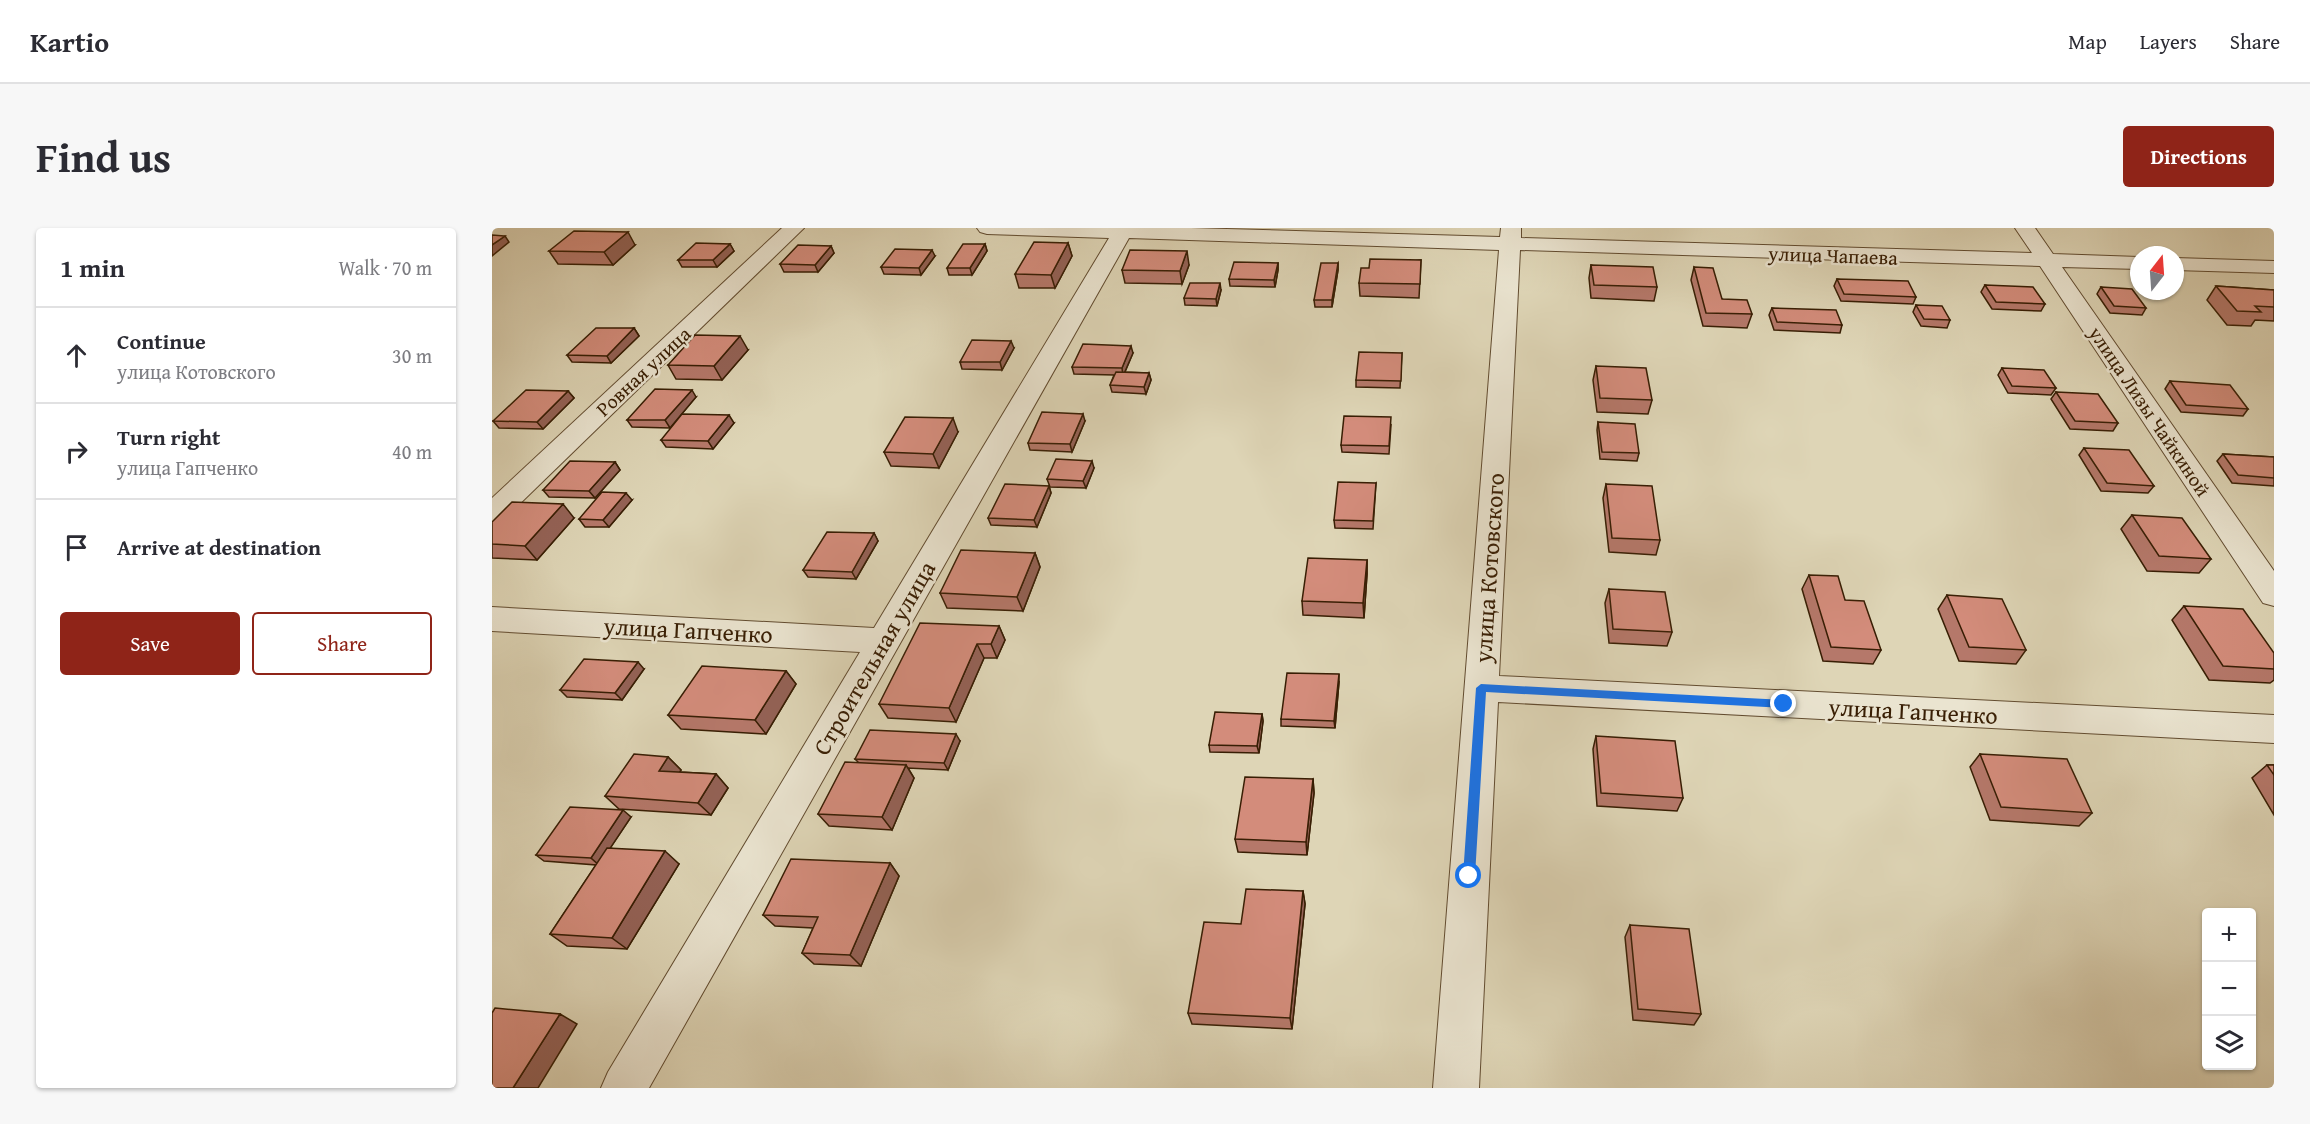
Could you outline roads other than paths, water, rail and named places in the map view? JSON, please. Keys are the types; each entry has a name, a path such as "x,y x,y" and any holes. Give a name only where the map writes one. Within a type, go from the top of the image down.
{"street":[{"name":"Ровная улица","path":"492,514 794,228"},
{"name":"улица Чапаева","path":"987,228 1511,237 2130,263"},
{"name":"улица Лизы Чайкиной","path":"2025,228 2274,595"},
{"name":"Строительная улица","path":"624,1088 1124,230"},
{"name":"улица Котовского","path":"1456,1088 1511,237"},
{"path":"2184,264 2274,267"},
{"name":"улица Гапченко","path":"492,619 884,641"},
{"name":"улица Гапченко","path":"1481,688 2274,729"}]}
